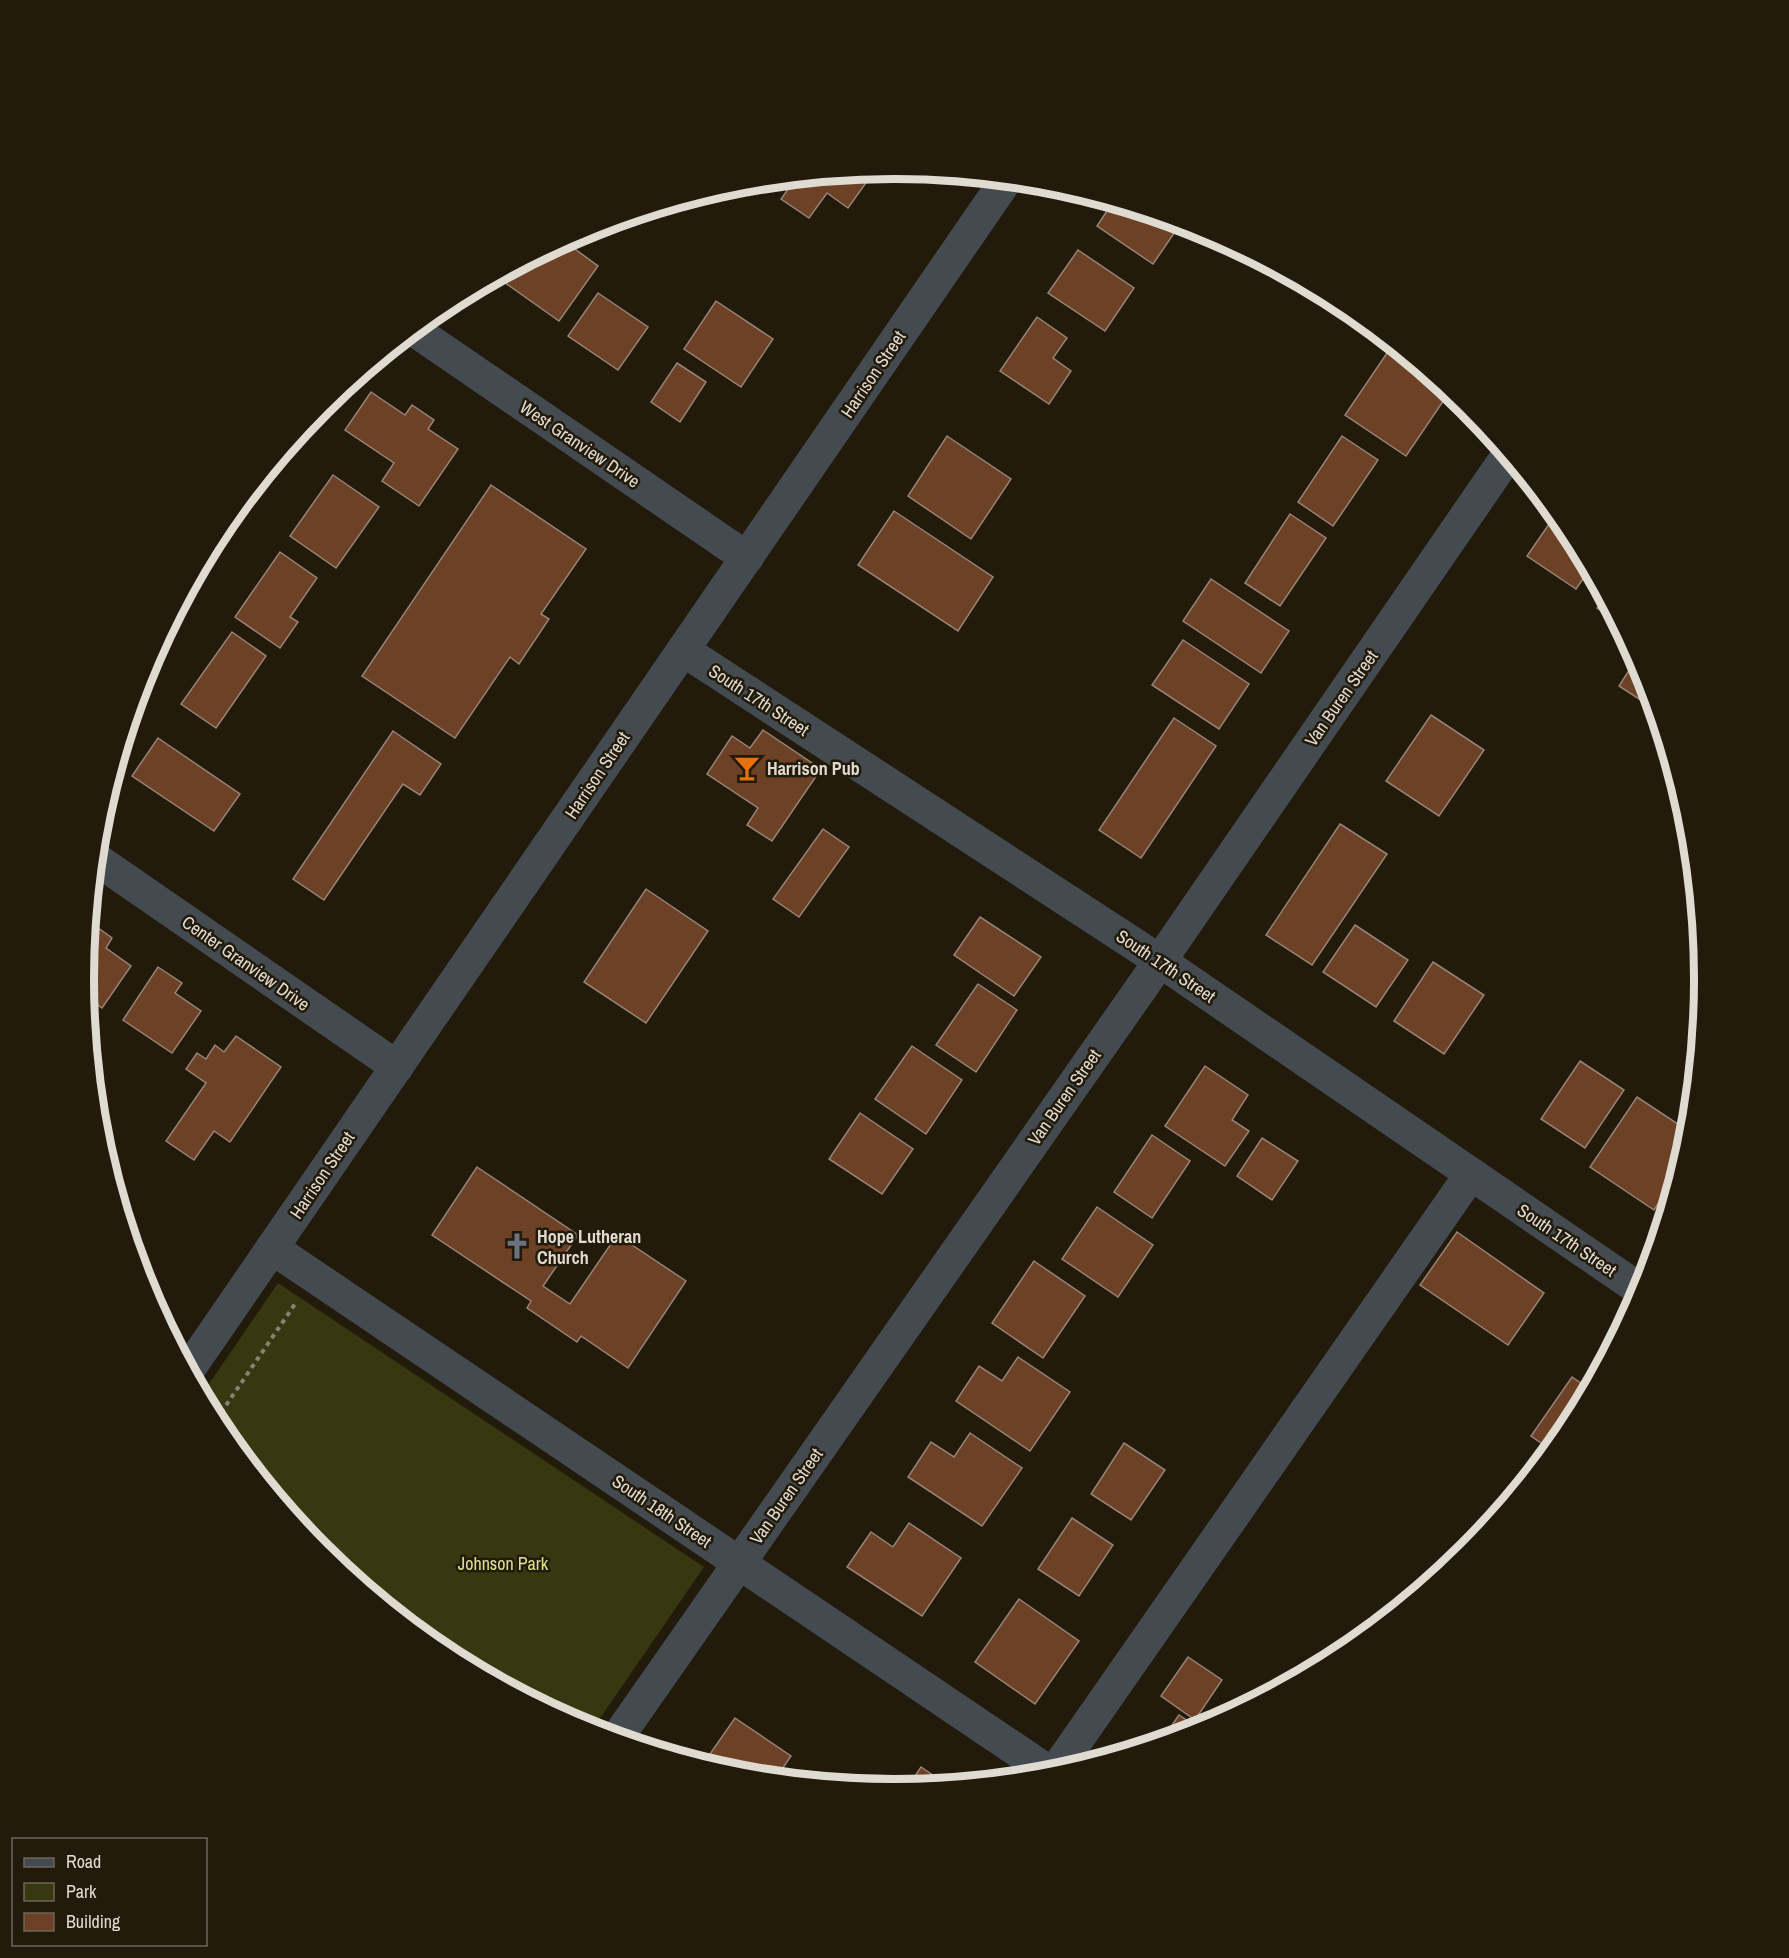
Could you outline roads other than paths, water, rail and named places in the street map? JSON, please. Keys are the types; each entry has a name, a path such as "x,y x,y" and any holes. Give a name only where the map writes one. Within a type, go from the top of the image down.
{"street":[{"name":"Harrison Street","path":"194,1363 1002,186"},
{"name":"West Granview Drive","path":"421,335 747,558"},
{"name":"Van Buren Street","path":"622,1731 1160,961 1504,461"},
{"name":"South 17th Street","path":"683,650 1160,961 1634,1285"},
{"name":"Center Granview Drive","path":"103,864 397,1067"},
{"path":"1062,1761 1471,1174"},
{"name":"South 18th Street","path":"272,1248 1041,1766"}],"place":[{"name":"Harrison Pub","path":"747,768"},
{"name":"Hope Lutheran Church","path":"517,1246"}],"park label":[{"name":"Johnson Park","path":"503,1563"}]}
